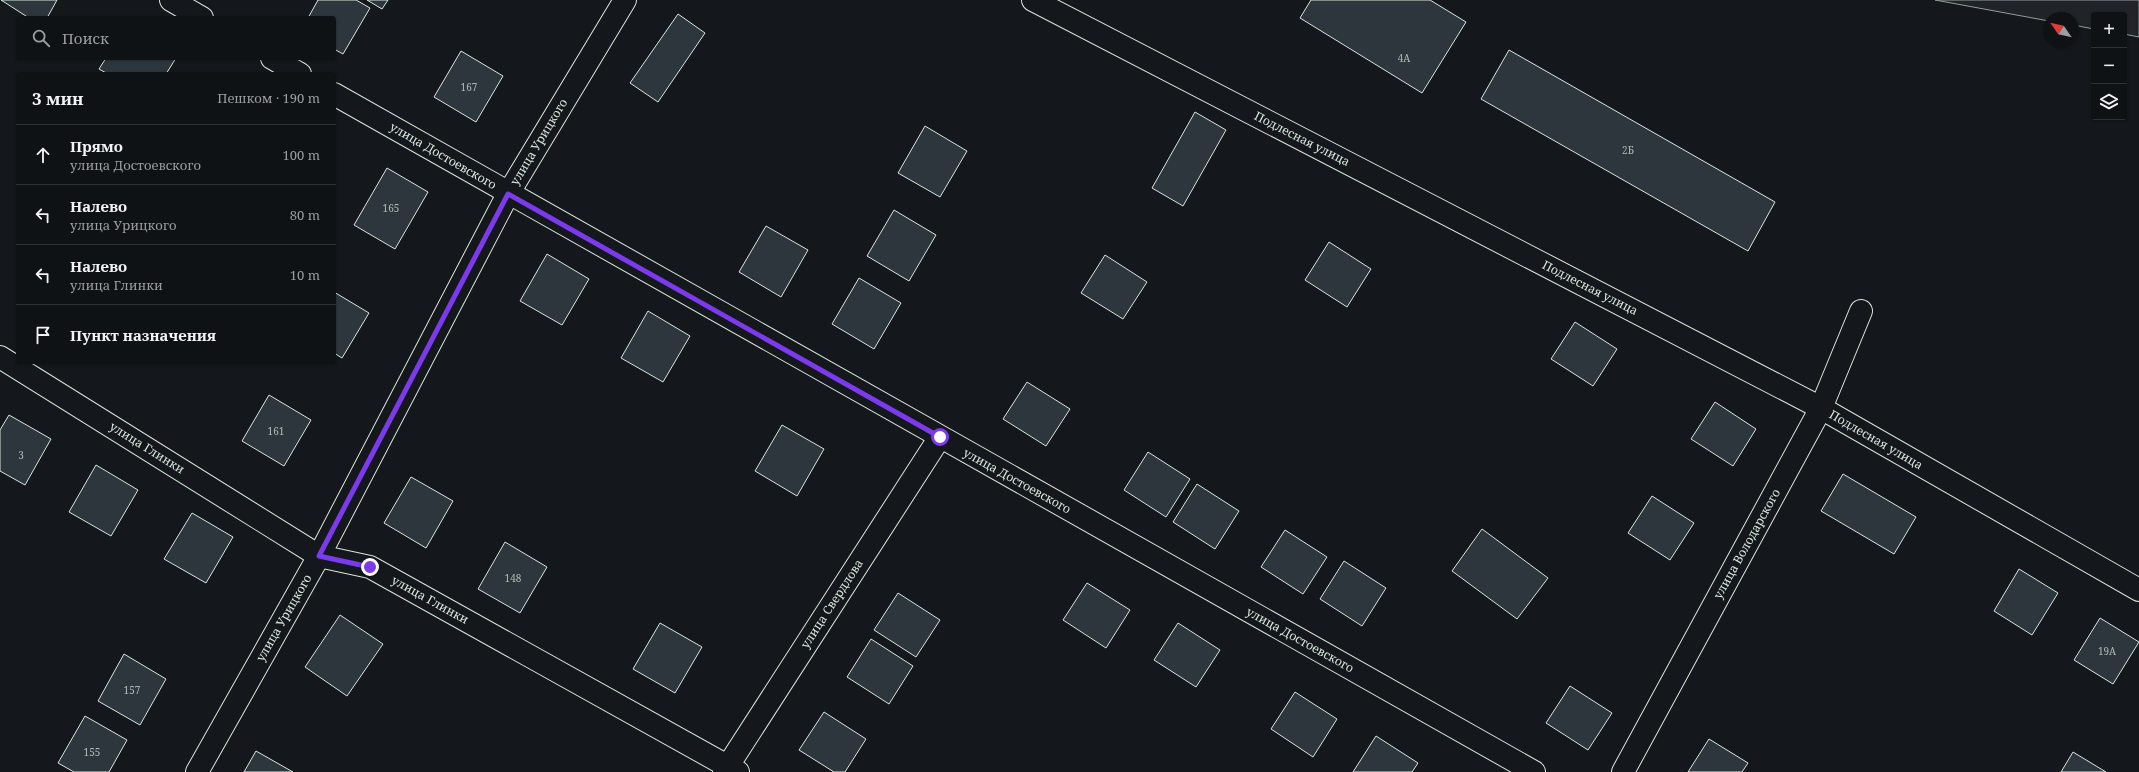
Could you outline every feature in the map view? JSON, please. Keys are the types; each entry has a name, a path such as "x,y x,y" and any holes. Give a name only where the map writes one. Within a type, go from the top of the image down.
{"street":[{"path":"171,0 199,16"},
{"name":"улица Урицкого","path":"197,772 319,556 508,194 625,0"},
{"name":"Подлесная улица","path":"1033,0 1821,408 2139,590"},
{"path":"276,60 296,72"},
{"name":"улица Достоевского","path":"336,95 508,194 1534,772"},
{"name":"улица Володарского","path":"1623,772 1821,408 1861,311"},
{"name":"улица Глинки","path":"0,358 319,556 370,567 730,770"},
{"name":"улица Свердлова","path":"730,770 940,437"}],"shaded area":[{"path":"1935,0 2139,0 2139,37 2127,35 2127,12 2091,12 2091,28 2079,26 2079,12 2043,12 2043,20"}],"building":[{"path":"1,0 57,0 48,16 26,16"},
{"path":"318,0 356,0 370,8 343,54 336,50 336,16 309,16"},
{"path":"367,0 388,0 382,9"},
{"path":"1311,0 1430,0 1466,22 1422,93 1300,18"},
{"path":"678,14 705,33 658,102 630,83"},
{"path":"1509,50 1775,202 1748,251 1481,99"},
{"path":"461,51 503,76 476,122 434,97"},
{"path":"105,60 175,60 167,72 104,72 99,69"},
{"path":"1195,112 1226,130 1183,206 1152,188"},
{"path":"925,126 967,151 940,197 898,173"},
{"path":"387,168 428,192 395,249 354,225"},
{"path":"894,210 936,235 909,281 867,256"},
{"path":"766,226 808,250 781,297 739,272"},
{"path":"1329,242 1371,269 1347,307 1305,280"},
{"path":"547,254 589,279 562,325 520,301"},
{"path":"1105,255 1147,282 1123,319 1081,293"},
{"path":"859,278 901,303 874,349 832,324"},
{"path":"336,293 369,313 342,358 336,354"},
{"path":"648,311 690,336 663,382 621,358"},
{"path":"1575,322 1617,349 1593,386 1551,359"},
{"path":"1027,382 1070,409 1046,446 1003,419"},
{"path":"269,395 311,420 284,466 242,441"},
{"path":"1715,402 1756,429 1733,466 1691,439"},
{"path":"9,415 51,439 25,485 0,471 0,430"},
{"path":"782,425 824,449 797,496 755,471"},
{"path":"1148,452 1190,479 1166,517 1124,490"},
{"path":"96,465 138,490 111,536 69,512"},
{"path":"1843,474 1916,517 1894,554 1821,511"},
{"path":"411,477 453,501 426,548 384,523"},
{"path":"1197,484 1239,511 1215,549 1173,522"},
{"path":"1652,496 1694,523 1670,560 1628,533"},
{"path":"192,513 233,537 206,583 164,559"},
{"path":"1482,529 1548,578 1517,619 1452,571"},
{"path":"1285,530 1327,557 1303,594 1261,567"},
{"path":"505,542 547,567 520,613 478,589"},
{"path":"1344,561 1386,588 1362,626 1320,599"},
{"path":"2019,569 2058,593 2032,635 1994,611"},
{"path":"1087,583 1130,610 1106,648 1063,620"},
{"path":"898,593 940,620 916,657 874,630"},
{"path":"340,615 383,644 347,696 305,667"},
{"path":"2100,618 2139,642 2113,684 2074,660"},
{"path":"660,623 702,647 675,693 633,669"},
{"path":"1178,623 1220,650 1196,687 1154,660"},
{"path":"871,639 913,666 889,704 847,677"},
{"path":"124,654 166,679 140,725 98,701"},
{"path":"1570,686 1612,713 1588,750 1546,723"},
{"path":"1295,692 1337,719 1313,757 1271,729"},
{"path":"824,712 866,739 845,772 834,772 799,750"},
{"path":"85,716 127,740 109,772 74,772 58,763"},
{"path":"1376,736 1418,763 1412,772 1353,772"},
{"path":"1709,739 1748,763 1742,772 1688,772"},
{"path":"256,751 293,772 244,772"},
{"path":"2073,752 2106,772 2061,772"}],"route":[{"path":"370,567 319,556 508,194 940,437"}]}
